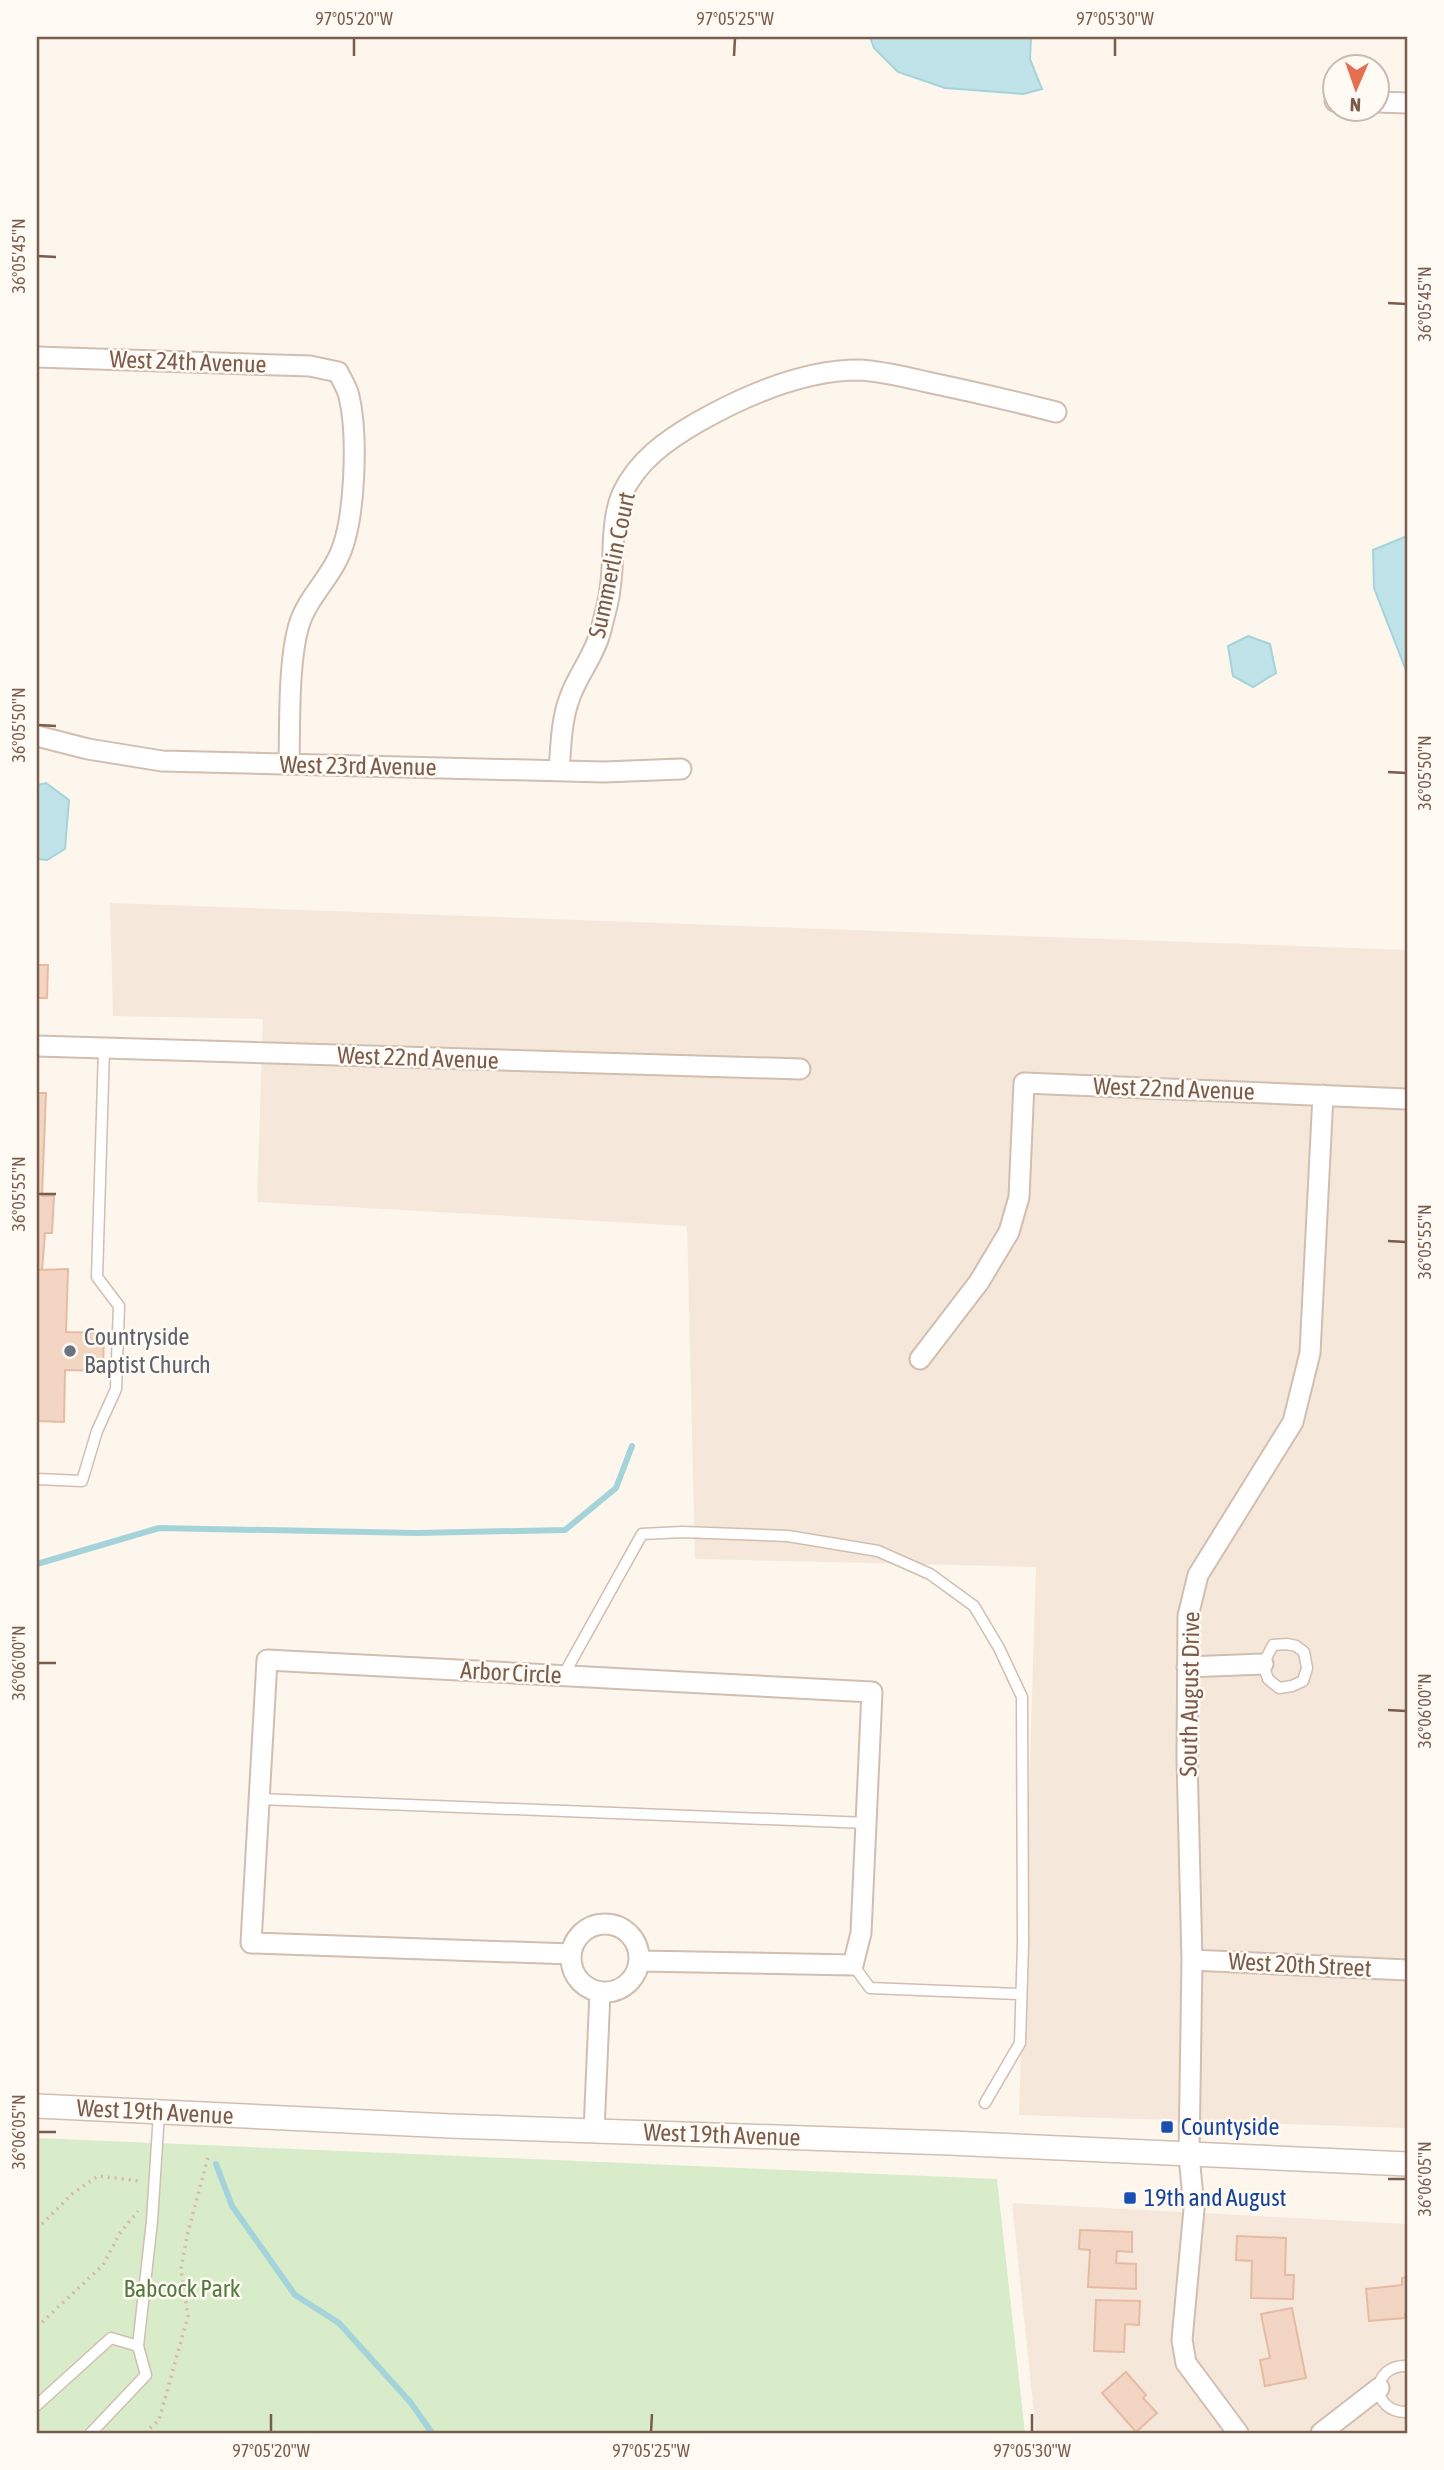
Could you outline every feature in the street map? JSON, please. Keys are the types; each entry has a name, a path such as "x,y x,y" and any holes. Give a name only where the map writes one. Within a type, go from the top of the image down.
{"street":[{"name":"West 24th Avenue","path":"37,357 310,366 338,372 348,394 355,436 349,516 338,559 299,625 293,666 289,764"},
{"name":"Summerlin Court","path":"559,771 562,725 570,697 588,663 603,623 610,589 614,531 621,495 638,466 668,440 710,415 756,395 799,380 834,372 860,370 911,378 1056,412"},
{"name":"West 23rd Avenue","path":"37,736 88,749 162,761 559,771 681,769"},
{"name":"West 22nd Avenue","path":"37,1046 800,1069"},
{"name":"West 22nd Avenue","path":"920,1359 979,1282 1009,1232 1019,1197 1024,1083 1407,1099"},
{"name":"South August Drive","path":"1238,2433 1185,2363 1182,2340 1194,2209 1189,2155 1192,1960 1187,1758 1188,1616 1198,1575 1293,1422 1310,1353 1323,1095"},
{"name":"Arbor Circle","path":"571,1954 251,1943 267,1660 872,1692 861,1933 853,1965"},
{"path":"1187,1667 1263,1664"},
{"path":"609,1923 629,1932 640,1951 640,1961 631,1982 611,1992 600,1992 590,1989 575,1975 571,1954 573,1944 588,1928 609,1923"},
{"name":"West 20th Street","path":"1192,1960 1407,1970"},
{"path":"640,1961 853,1965"},
{"path":"594,2131 600,1992"},
{"name":"West 19th Avenue","path":"37,2106 1407,2164"},
{"path":"1321,2433 1379,2388"}],"lane":[{"path":"37,1479 82,1481 97,1431 116,1389 119,1306 97,1277 104,1049"},
{"path":"563,1676 642,1534 682,1532 788,1536 878,1551 930,1574 974,1606 999,1648 1022,1698 1020,2043 985,2103"},
{"path":"1287,1644 1304,1652 1307,1668 1303,1681 1279,1688 1268,1679 1263,1664 1273,1646 1287,1644"},
{"path":"259,1799 867,1823"},
{"path":"853,1965 870,1988 1021,1994"},
{"path":"91,2433 146,2375 138,2346 159,2112"},
{"path":"37,2405 111,2338 138,2346"},
{"path":"1407,2366 1392,2368 1385,2373 1379,2388 1381,2399 1390,2409 1407,2412"}],"path":[{"path":"145,2433 159,2420 188,2316 181,2269 208,2157"},
{"path":"37,2229 72,2194 98,2176 154,2182 143,2205 120,2232 103,2265 37,2327"}],"shaded area":[{"path":"110,903 1407,950 1407,2128 1019,2115 1036,1567 695,1559 687,1226 257,1202 263,1019 113,1016"},
{"path":"1012,2203 1407,2224 1407,2433 1036,2433"}],"green space":[{"name":"Babcock Park","path":"37,2138 997,2179 1025,2433 37,2433"}],"water":[{"path":"870,37 1031,37 1030,59 1042,89 1023,94 945,88 898,72 874,48"},
{"path":"1407,536 1407,673 1374,588 1373,550"},
{"path":"1248,636 1270,644 1276,673 1253,687 1233,676 1228,646"},
{"path":"46,783 69,800 65,849 47,860 37,859 37,785"}],"building":[{"path":"37,965 48,965 47,998 37,998"},
{"path":"37,1093 46,1093 42,1196 54,1196 52,1233 45,1233 42,1270 37,1270"},
{"name":"Countryside Baptist Church","path":"68,1269 66,1332 104,1333 103,1371 65,1370 64,1422 37,1421 37,1270"},
{"path":"1080,2230 1132,2232 1132,2252 1117,2251 1116,2263 1136,2264 1136,2289 1088,2287 1090,2250 1079,2249"},
{"path":"1237,2236 1286,2238 1285,2275 1294,2275 1293,2299 1251,2298 1252,2261 1236,2260"},
{"path":"1407,2277 1405,2318 1369,2321 1366,2289 1402,2285 1402,2278"},
{"path":"1096,2300 1140,2301 1139,2325 1125,2324 1124,2352 1094,2351"},
{"path":"1292,2308 1306,2378 1265,2386 1260,2360 1270,2358 1261,2314"},
{"path":"1126,2372 1146,2395 1143,2398 1157,2413 1136,2432 1102,2393"}],"waterway":[{"path":"37,1564 159,1528 417,1533 565,1530 616,1488 632,1446"},
{"path":"216,2164 232,2206 295,2295 339,2323 411,2403 432,2433"}],"place":[{"name":"Countryside Baptist Church","path":"70,1351"},
{"name":"Countyside","path":"1167,2127"},
{"name":"19th and August","path":"1130,2198"}]}
